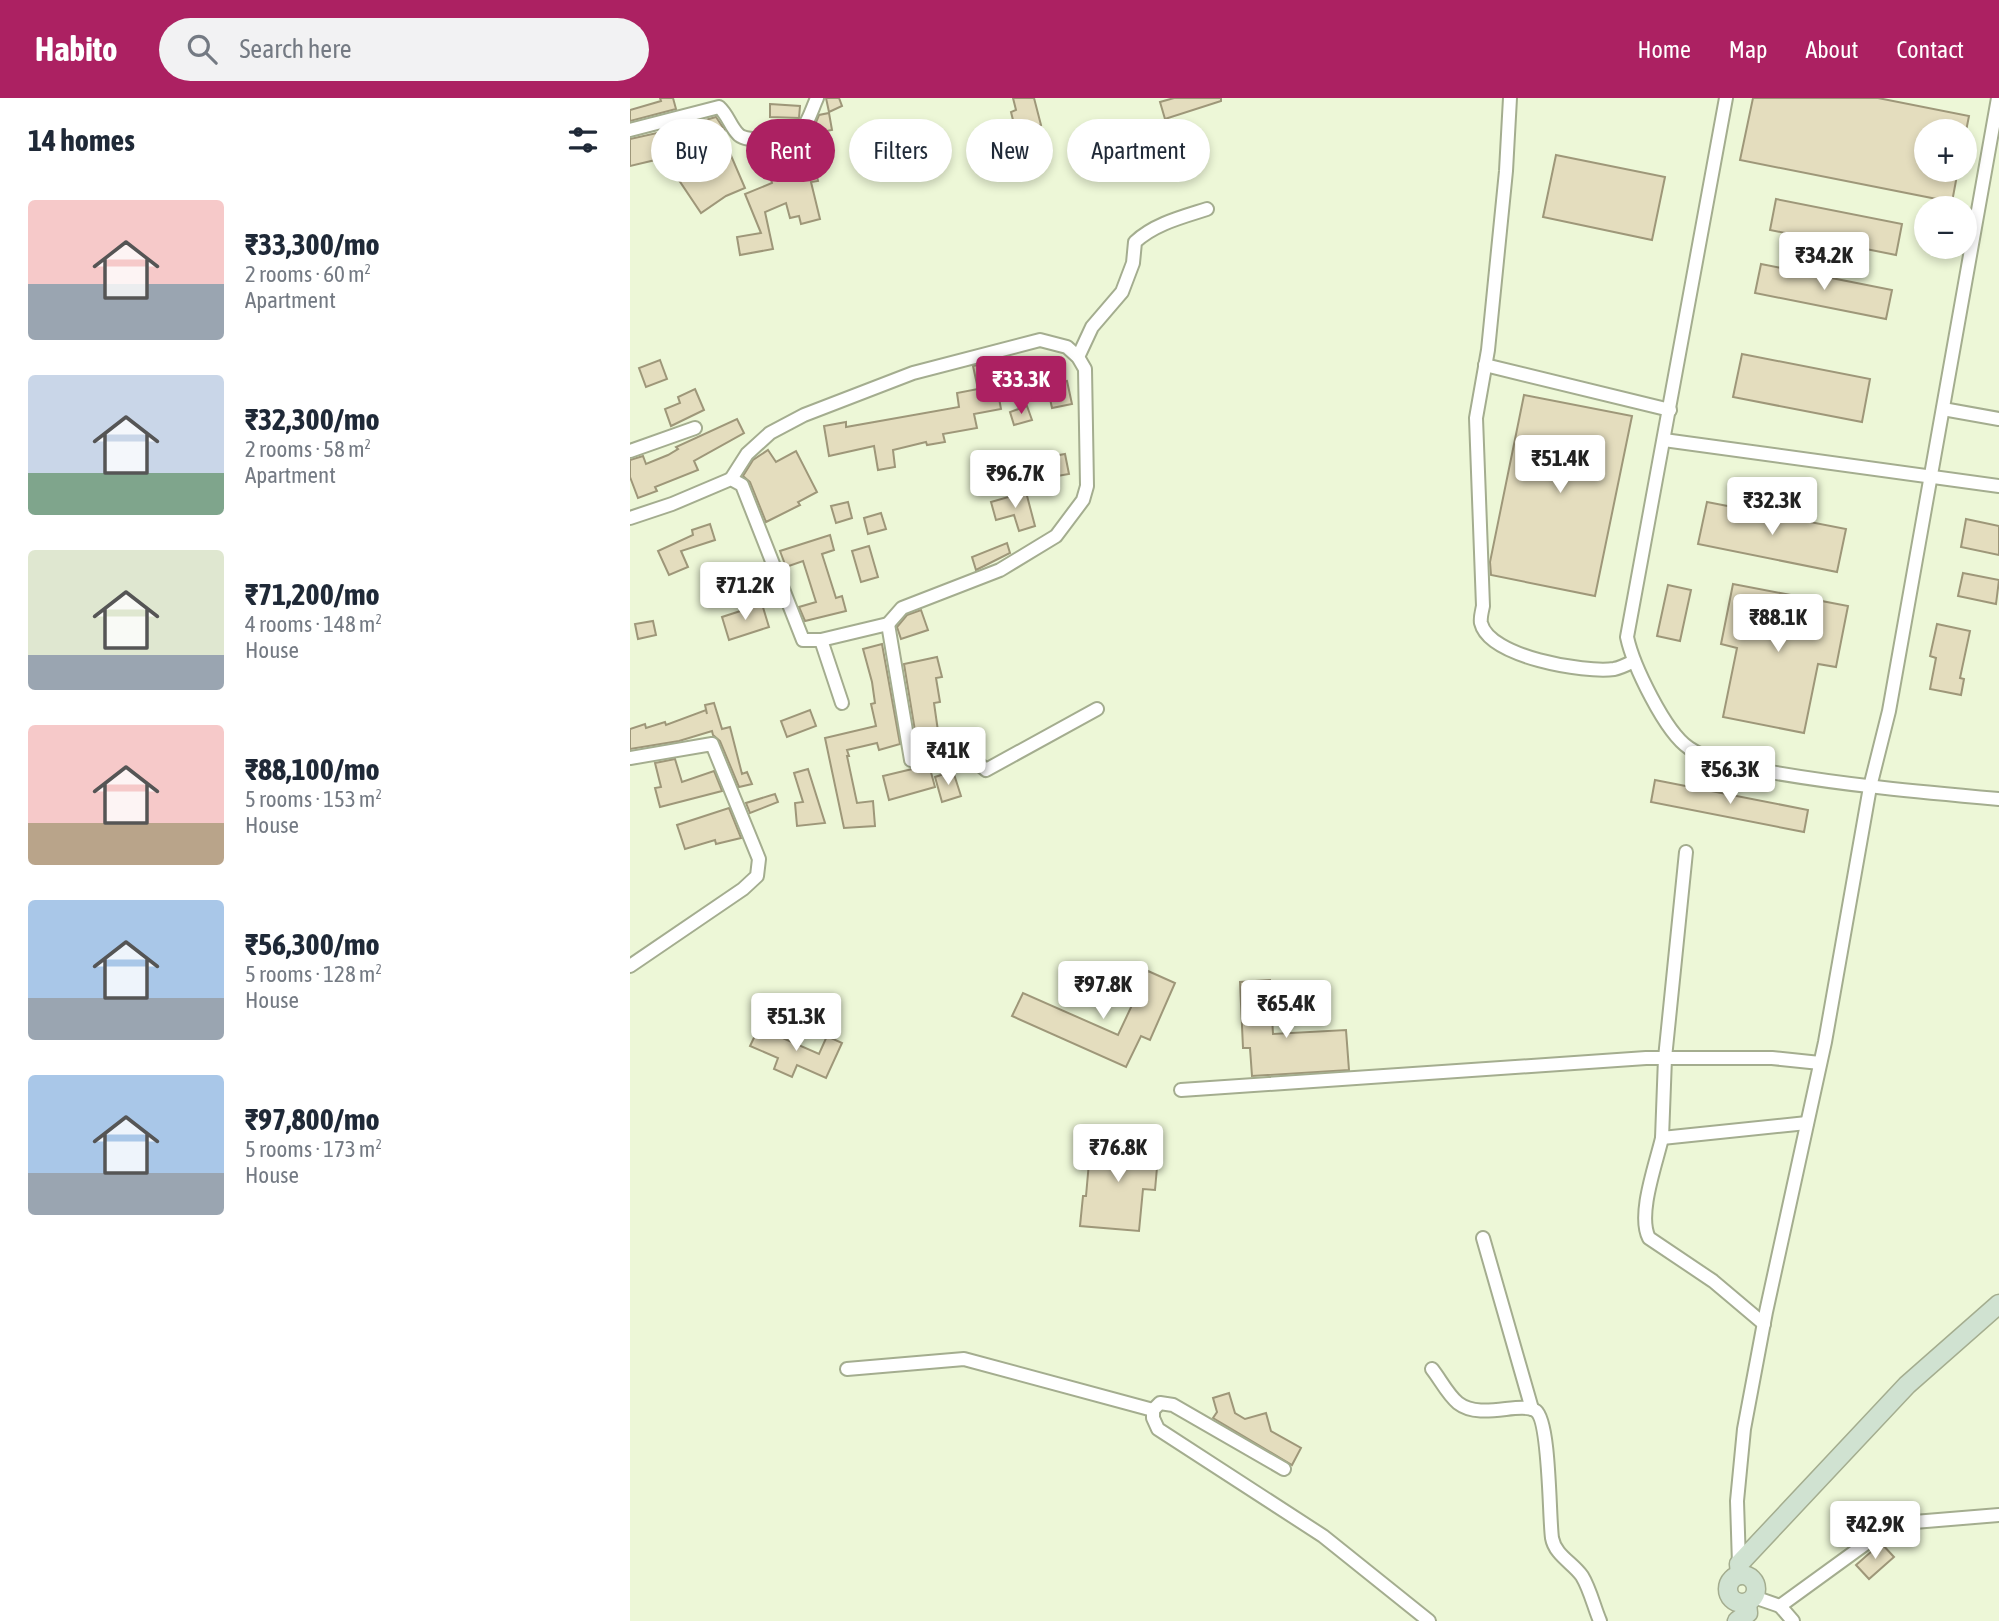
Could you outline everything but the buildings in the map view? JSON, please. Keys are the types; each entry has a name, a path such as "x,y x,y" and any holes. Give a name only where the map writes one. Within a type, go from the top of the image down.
{"street":[{"path":"630,130 719,107 726,113 737,134 745,140 794,137 802,131 817,98"},
{"path":"1510,98 1506,171 1485,365 1476,418 1483,606 1481,623 1490,638 1518,654 1580,668 1615,669 1634,662"},
{"path":"1726,98 1627,637 1634,662 1672,732 1688,748 1719,762 1870,788 1999,799"},
{"path":"1739,1569 1737,1501 1744,1429 1820,1063 1870,788 1889,710 1998,98"},
{"path":"1078,357 1092,327 1122,292 1133,264 1135,242 1145,233 1177,218 1207,209"},
{"path":"630,518 672,504 731,478 747,454 770,433 804,415 913,373 1040,340 1067,347 1078,357 1085,369 1087,486 1083,500 1056,536 1000,570 902,608 888,624 821,640 803,640 742,485 731,478"},
{"path":"1485,365 1670,410"},
{"path":"1943,409 1999,419"},
{"path":"630,451 695,428"},
{"path":"1664,440 1999,485"},
{"path":"888,624 911,760 961,749 986,770 1097,709"},
{"path":"821,640 842,704"},
{"path":"630,758 712,744 759,859 757,876 743,889 630,966"},
{"path":"1686,852 1665,1058 1662,1138 1645,1214 1645,1230 1649,1238 1713,1281 1764,1324"},
{"path":"1181,1090 1434,1074 1549,1063 1665,1058 1772,1058 1820,1063"},
{"path":"1662,1138 1807,1123"},
{"path":"1483,1238 1532,1409"},
{"path":"1999,1304 1907,1385 1739,1569 1731,1580 1728,1593 1733,1601 1747,1611 1780,1606 1894,1526 1902,1523 1999,1515"},
{"path":"847,1369 964,1359 1153,1410"},
{"path":"1432,1369 1457,1403 1468,1408 1491,1412 1532,1409 1539,1413 1542,1421 1553,1542 1565,1560 1581,1575 1600,1621"},
{"path":"1284,1469 1173,1405 1160,1403 1153,1410 1158,1429 1323,1536 1429,1621"},
{"path":"1780,1606 1793,1621"}]}
